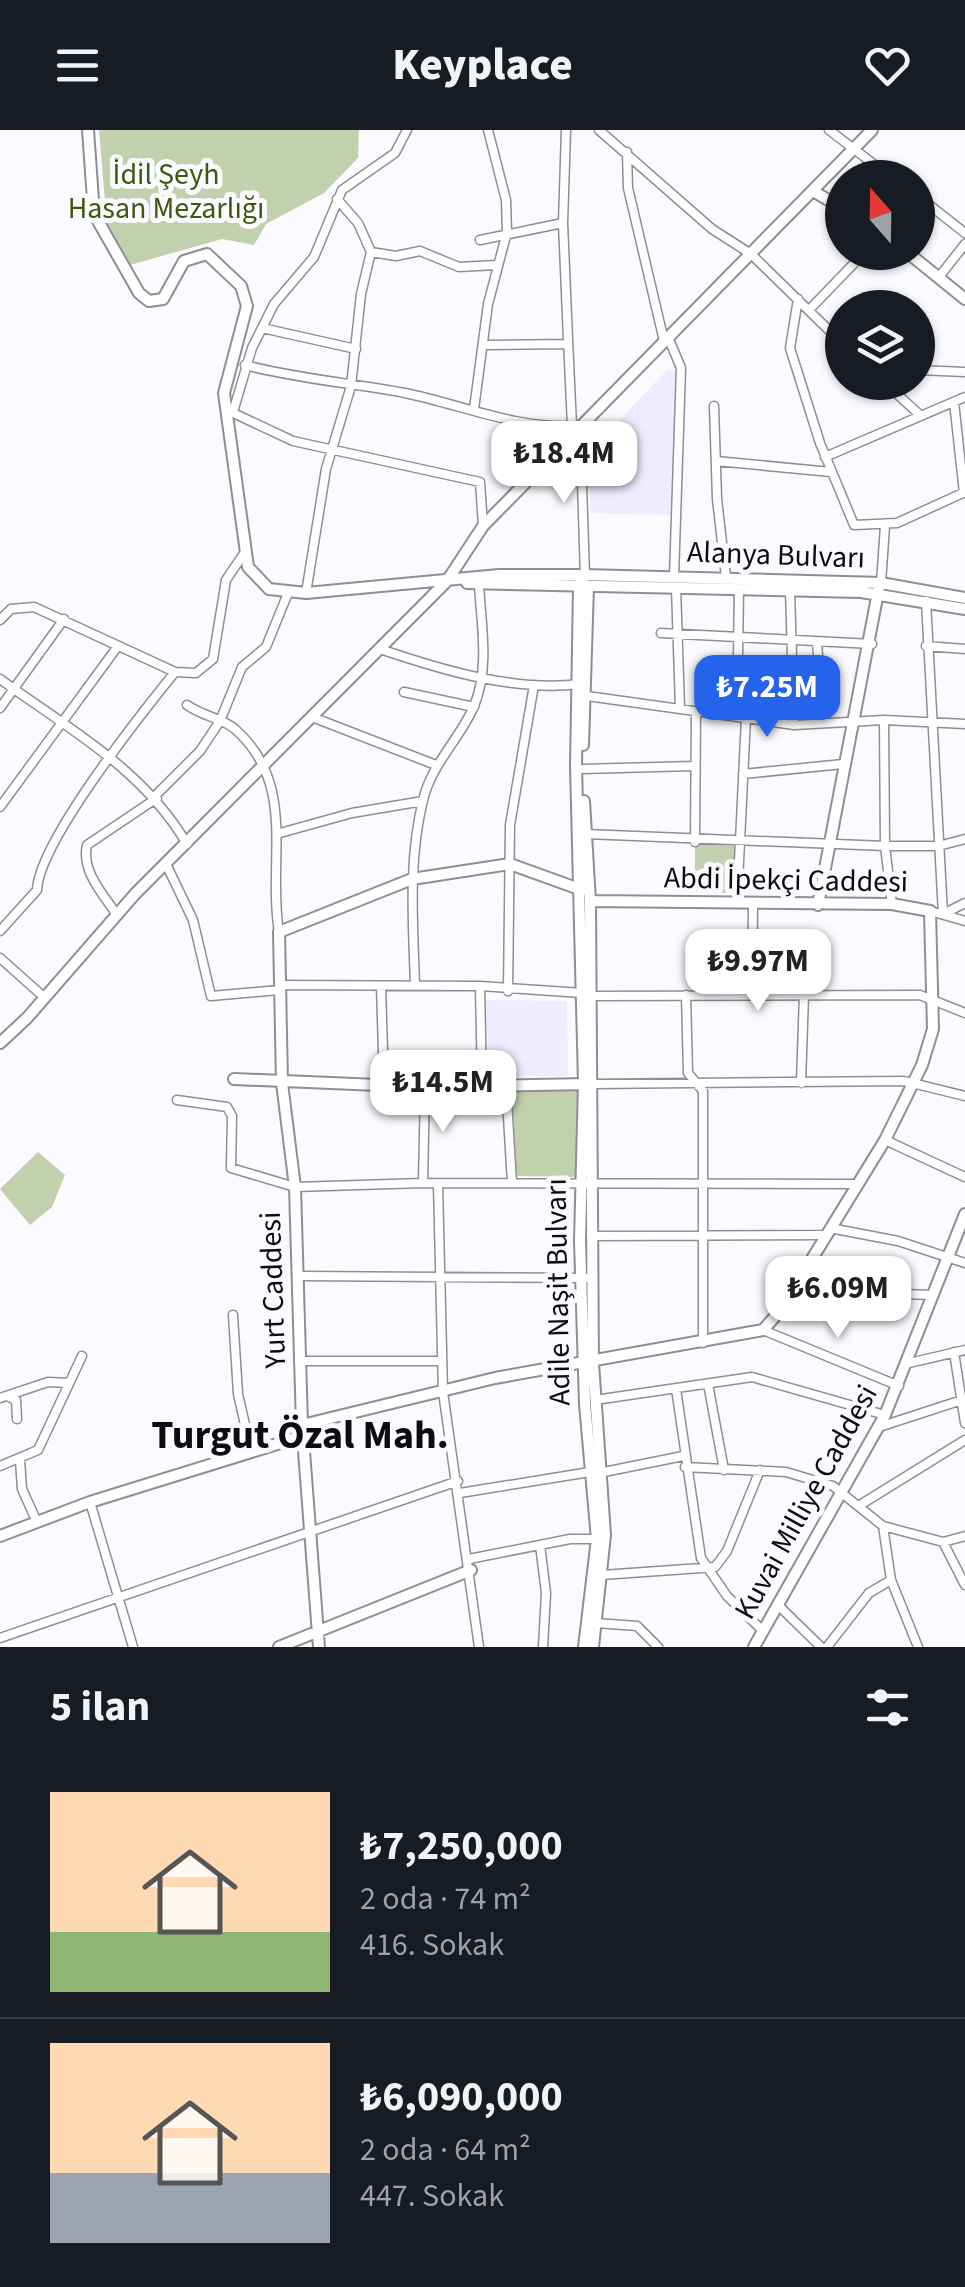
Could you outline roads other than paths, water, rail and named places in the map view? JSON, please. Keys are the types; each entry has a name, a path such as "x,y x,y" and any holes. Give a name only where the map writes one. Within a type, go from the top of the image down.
{"street":[{"path":"88,130 94,214 139,293 149,301 163,299 184,261 208,254 241,286 246,318 228,376 230,412 244,552 259,583 288,593 306,594 499,574 584,582"},
{"path":"230,412 262,328 274,304 314,257 336,199 349,181 395,153 408,130"},
{"path":"474,408 496,266 507,232 506,200 488,130"},
{"path":"566,130 568,344 574,431 581,452 584,582"},
{"path":"600,130 712,229 751,254 825,326"},
{"path":"830,130 868,160"},
{"path":"0,1042 166,864 446,581 483,526 872,130"},
{"path":"627,152 628,188 666,339 682,368 675,582 680,709"},
{"path":"813,190 825,197"},
{"path":"306,594 332,448 351,386 371,252 358,223 336,199"},
{"path":"935,209 965,233"},
{"path":"480,240 564,224"},
{"path":"938,277 965,244"},
{"path":"371,252 396,256 420,251 459,267 496,266"},
{"path":"809,310 848,270"},
{"path":"929,270 965,300"},
{"path":"798,299 790,348 825,456 854,525 884,526 964,493 954,402"},
{"path":"262,328 356,349"},
{"path":"484,345 568,344"},
{"path":"246,365 295,378 474,408 574,431"},
{"path":"935,371 965,372"},
{"path":"825,456 965,397"},
{"path":"904,400 921,416"},
{"path":"714,406 726,577"},
{"path":"230,412 292,441 480,482 483,526"},
{"path":"716,462 831,472"},
{"path":"818,905 843,764 872,644 884,526"},
{"path":"0,620 11,609 24,607 64,620 174,672 196,673 213,659 226,580 244,552"},
{"name":"Alanya Bulvarı","path":"675,582 726,577 965,598"},
{"path":"446,581 584,582"},
{"name":"Alanya Bulvarı","path":"584,582 675,582 790,590 879,588 965,609"},
{"name":"Adile Naşit Bulvarı","path":"584,582 580,690 588,1084 585,1183 588,1363 597,1539 584,1647"},
{"path":"416,985 412,879 423,801 436,765 474,708 484,677 479,584"},
{"path":"736,904 743,774 739,588"},
{"path":"790,590 794,725"},
{"path":"117,915 92,879 86,862 87,845 156,797 200,751 220,721 242,667 266,647 288,593"},
{"path":"926,601 929,720 943,914"},
{"path":"0,708 64,620"},
{"path":"661,633 872,644"},
{"path":"817,642 823,723"},
{"path":"0,808 118,646"},
{"path":"926,646 965,648"},
{"path":"380,649 484,677 794,725 884,720 965,724"},
{"path":"0,930 37,890 52,840 174,672"},
{"path":"0,679 112,758 156,797 186,844"},
{"path":"508,991 510,826 534,685"},
{"name":"Adile Naşit Bulvarı","path":"580,690 590,901 586,994"},
{"path":"404,692 474,708"},
{"path":"187,705 205,718 220,721 248,742 264,766 277,801 280,833 272,877 279,932 412,879 510,864 582,890"},
{"path":"695,842 696,711"},
{"path":"312,717 436,765"},
{"path":"884,720 885,846 892,904"},
{"path":"743,774 843,764"},
{"path":"582,770 694,766"},
{"path":"280,833 352,813 423,801"},
{"path":"586,834 695,842 740,838 885,846 938,846 965,840"},
{"path":"166,864 187,903 210,996 279,988 480,986 586,994 931,999 965,1013"},
{"name":"Abdi İpekçi Caddesi","path":"590,901 892,904 930,910 933,1029 914,1082 885,1140 805,1270 762,1330"},
{"path":"943,914 965,903"},
{"path":"752,995 753,905"},
{"path":"930,910 965,921"},
{"name":"Yurt Caddesi","path":"279,932 282,1083 300,1276 299,1360 319,1641"},
{"path":"0,958 45,998"},
{"path":"381,986 384,1084"},
{"path":"480,986 482,1084"},
{"path":"686,994 688,1074 700,1085 702,1342"},
{"path":"801,1083 804,995"},
{"path":"234,1079 424,1087 914,1082 965,1096"},
{"path":"506,1084 512,1183"},
{"path":"423,1183 424,1087"},
{"path":"176,1100 227,1107 232,1116 231,1168 294,1187 423,1183 855,1184"},
{"path":"885,1140 965,1178"},
{"name":"Adile Naşit Bulvarı","path":"585,1183 591,1236 588,1278"},
{"path":"438,1184 443,1392 479,1647"},
{"name":"Kuvai Milliye Caddesi","path":"754,1647 885,1415 909,1362 946,1254 964,1217"},
{"path":"591,1236 828,1231 946,1254 965,1262"},
{"path":"805,1270 858,1292 930,1295"},
{"path":"300,1276 588,1278"},
{"path":"233,1316 238,1394 250,1451"},
{"path":"0,1536 303,1430 494,1378 762,1330 899,1386"},
{"path":"909,1362 965,1350"},
{"path":"954,1352 965,1423"},
{"path":"0,1466 38,1450 82,1356"},
{"path":"299,1360 442,1362"},
{"name":"Adile Naşit Bulvarı","path":"588,1363 594,1400 594,1472 604,1535 592,1647"},
{"path":"594,1400 752,1378 885,1415"},
{"path":"2,1397 48,1382 70,1383"},
{"path":"708,1384 724,1470"},
{"path":"676,1389 697,1543 708,1571 763,1631"},
{"path":"2,1397 16,1400 17,1419"},
{"path":"879,1427 962,1400"},
{"path":"860,1505 965,1440"},
{"path":"460,1493 683,1456"},
{"path":"20,1460 22,1489 37,1522"},
{"path":"685,1467 786,1472 842,1493 883,1526 943,1542 965,1536"},
{"path":"602,1574 708,1571 728,1551 760,1470"},
{"path":"0,1638 458,1481"},
{"path":"90,1502 132,1647"},
{"path":"883,1526 891,1580 918,1647"},
{"path":"279,1647 319,1641 470,1564 540,1545 597,1539"},
{"path":"943,1542 965,1585"},
{"path":"540,1545 546,1593 543,1647"},
{"path":"778,1605 824,1647 869,1594 891,1580"},
{"path":"596,1623 637,1626 658,1647"}],"district":[{"name":"Turgut Özal Mah.","path":"300,1435"}],"park label":[{"name":"İdil Şeyh Hasan Mezarlığı","path":"166,191"}]}
